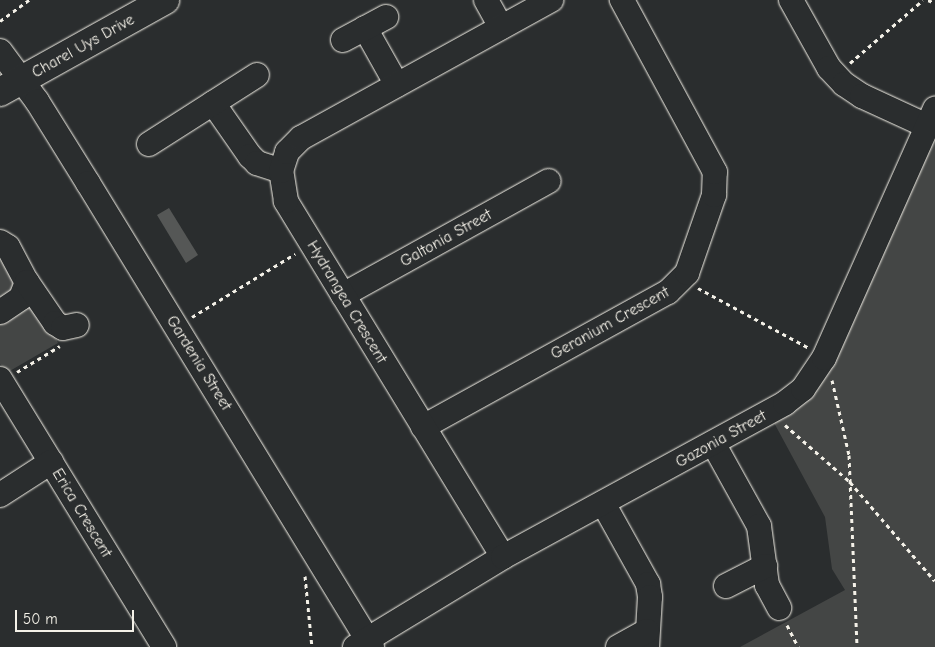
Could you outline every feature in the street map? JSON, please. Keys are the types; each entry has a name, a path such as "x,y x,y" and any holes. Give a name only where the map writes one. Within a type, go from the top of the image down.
{"main road":[{"name":"Charel Uys Drive","path":"11,87 165,0"}],"street":[{"path":"486,0 501,27"},
{"path":"213,103 250,156 257,162 280,170 287,152 300,138 551,0"},
{"name":"Geranium Crescent","path":"424,427 668,292 682,280 714,195 715,172 622,0"},
{"path":"791,0 835,76 862,96 931,118"},
{"path":"344,40 386,17"},
{"path":"365,28 397,85"},
{"name":"Gardenia Street","path":"0,51 11,87 176,326 365,645"},
{"path":"150,144 257,75"},
{"name":"Gazonia Street","path":"365,645 503,557 713,443 775,408 803,389 824,358 931,118"},
{"name":"Hydrangea Crescent","path":"280,170 284,196 311,243 503,557"},
{"name":"Galtonia Street","path":"343,295 549,181"},
{"path":"0,242 8,247 26,282 55,323 63,328 77,326"},
{"path":"0,312 21,298 26,282"},
{"name":"Erica Crescent","path":"1,381 164,647"},
{"path":"713,443 759,526 767,585 779,608"},
{"path":"0,495 50,462"},
{"path":"603,503 648,584 650,597 647,639 618,647"},
{"path":"726,586 765,566"}],"path":[{"path":"0,21 29,0"},
{"path":"835,76 923,0"},
{"path":"928,0 935,4"},
{"path":"176,326 311,243"},
{"path":"682,280 796,339 824,358 841,410 850,482 857,647"},
{"path":"1,381 59,347 77,326"},
{"path":"775,408 781,422 850,482 935,581"},
{"path":"303,568 309,596 312,647"},
{"path":"779,608 798,647"}],"shaded area":[{"path":"935,125 935,647 740,647 845,590 832,569 825,517 772,419 802,401"},
{"path":"0,248 20,283 0,306"},
{"path":"27,304 48,324 58,343 8,372 0,364 0,318"}],"building":[{"path":"169,208 198,255 186,263 157,215"}]}
